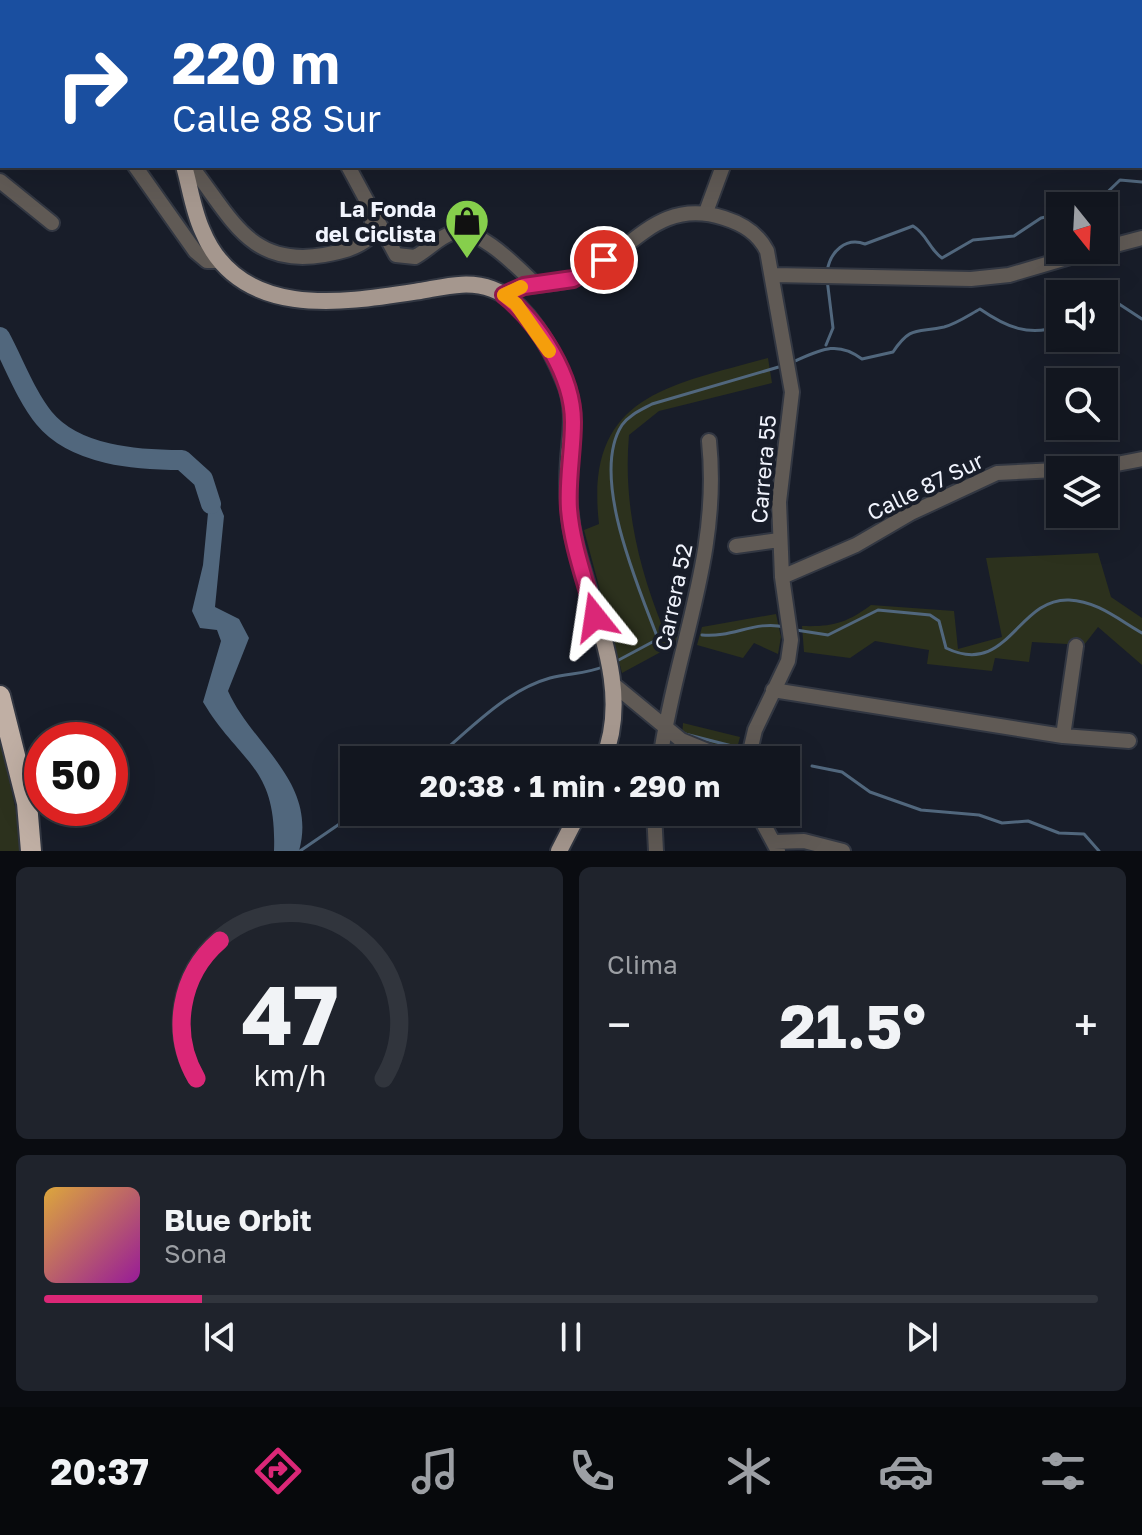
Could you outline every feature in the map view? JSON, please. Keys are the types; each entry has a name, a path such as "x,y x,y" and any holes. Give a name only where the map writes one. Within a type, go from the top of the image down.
{"highway":[{"path":"0,696 27,803 31,851"}],"main road":[{"path":"185,168 202,230 222,261 253,287 295,300 343,301 466,284 504,295 516,304 545,344 567,386 573,422 568,483 571,527 612,679 614,728 608,746"},
{"path":"559,851 572,826"}],"street":[{"path":"741,0 757,0"},
{"path":"136,168 195,251 207,261 222,261"},
{"path":"193,168 250,241 275,254 307,258 353,248 369,238 373,218"},
{"path":"349,168 390,249 401,258 415,257 450,234 466,233 507,257 535,284"},
{"path":"504,295 535,284 573,279 645,229 677,216 706,212 722,168"},
{"path":"0,181 52,223"},
{"name":"Carrera 55","path":"706,212 755,233 767,251 791,377 791,407 779,502 782,577 791,640 788,661 755,730 751,746"},
{"path":"1118,244 1142,238"},
{"path":"774,275 984,278 1009,275 1046,264"},
{"name":"Carrera 52","path":"662,746 707,548 712,471 709,441"},
{"name":"Calle 87 Sur","path":"782,577 856,545 911,513 997,473 1096,468 1142,459"},
{"path":"736,546 779,540"},
{"path":"1063,736 1076,646"},
{"path":"612,679 664,728 691,746"},
{"path":"773,690 1063,736 1129,741"},
{"path":"655,826 656,851"},
{"path":"765,826 776,847 804,841 843,851"}],"green space":[{"path":"768,358 772,383 659,411 629,435 628,485 634,533 646,581 663,628 684,626 682,645 670,647 622,673 584,530 599,524 598,481 605,448 620,422 641,403 698,378"},
{"path":"1098,553 1111,597 1142,618 1142,665 1098,627 1084,645 1032,642 1029,662 995,658 992,671 927,664 929,650 875,641 850,658 804,652 802,626 839,623 871,605 954,611 958,649 1002,637 986,558"},
{"path":"776,614 781,637 778,654 754,643 743,658 697,645 702,627"},
{"path":"683,723 740,737 738,746 707,746 682,737"},
{"path":"0,736 21,835 22,851 0,851"}],"water":[{"path":"208,477 224,516 215,607 239,619 249,638 228,691 291,784 299,804 302,827 299,851 274,851 270,800 263,783 203,702 221,641 217,630 200,628 192,611 203,565 208,513 195,481"}],"waterway":[{"path":"1108,192 1120,180 1142,182"},
{"path":"827,272 835,252 845,244 865,244 913,226 942,258 973,240 1014,236 1046,217"},
{"path":"826,345 833,328 827,279"},
{"path":"1118,303 1142,319"},
{"path":"793,362 836,348 862,359 893,352 910,334 949,326 980,309 1018,328 1046,330"},
{"path":"0,337 32,400 57,431 72,441 108,453 182,460 203,479 211,504"},
{"path":"658,639 620,532 614,502 611,473 613,447 622,425 652,404 782,366"},
{"path":"796,630 828,635 878,610 930,615 939,621 946,648 967,654 984,653 998,645 1037,611 1051,603 1069,600 1098,607 1142,633"},
{"path":"702,635 774,625 785,627"},
{"path":"615,662 658,639 678,633"},
{"path":"449,746 517,692 550,678 605,666"},
{"path":"685,734 732,746"},
{"path":"812,766 842,772 870,792 921,810 979,815 1002,823 1028,821 1059,833 1084,834 1099,851"},
{"path":"300,851 340,824"}],"slow traffic":[{"path":"521,287 504,295 516,304 549,351"}],"place":[{"name":"La Fonda del Ciclista","path":"467,260"}],"route":[{"path":"595,617 571,527 568,483 573,422 571,400 557,364 545,344 516,304 504,295 524,286 573,279 604,260"}]}
